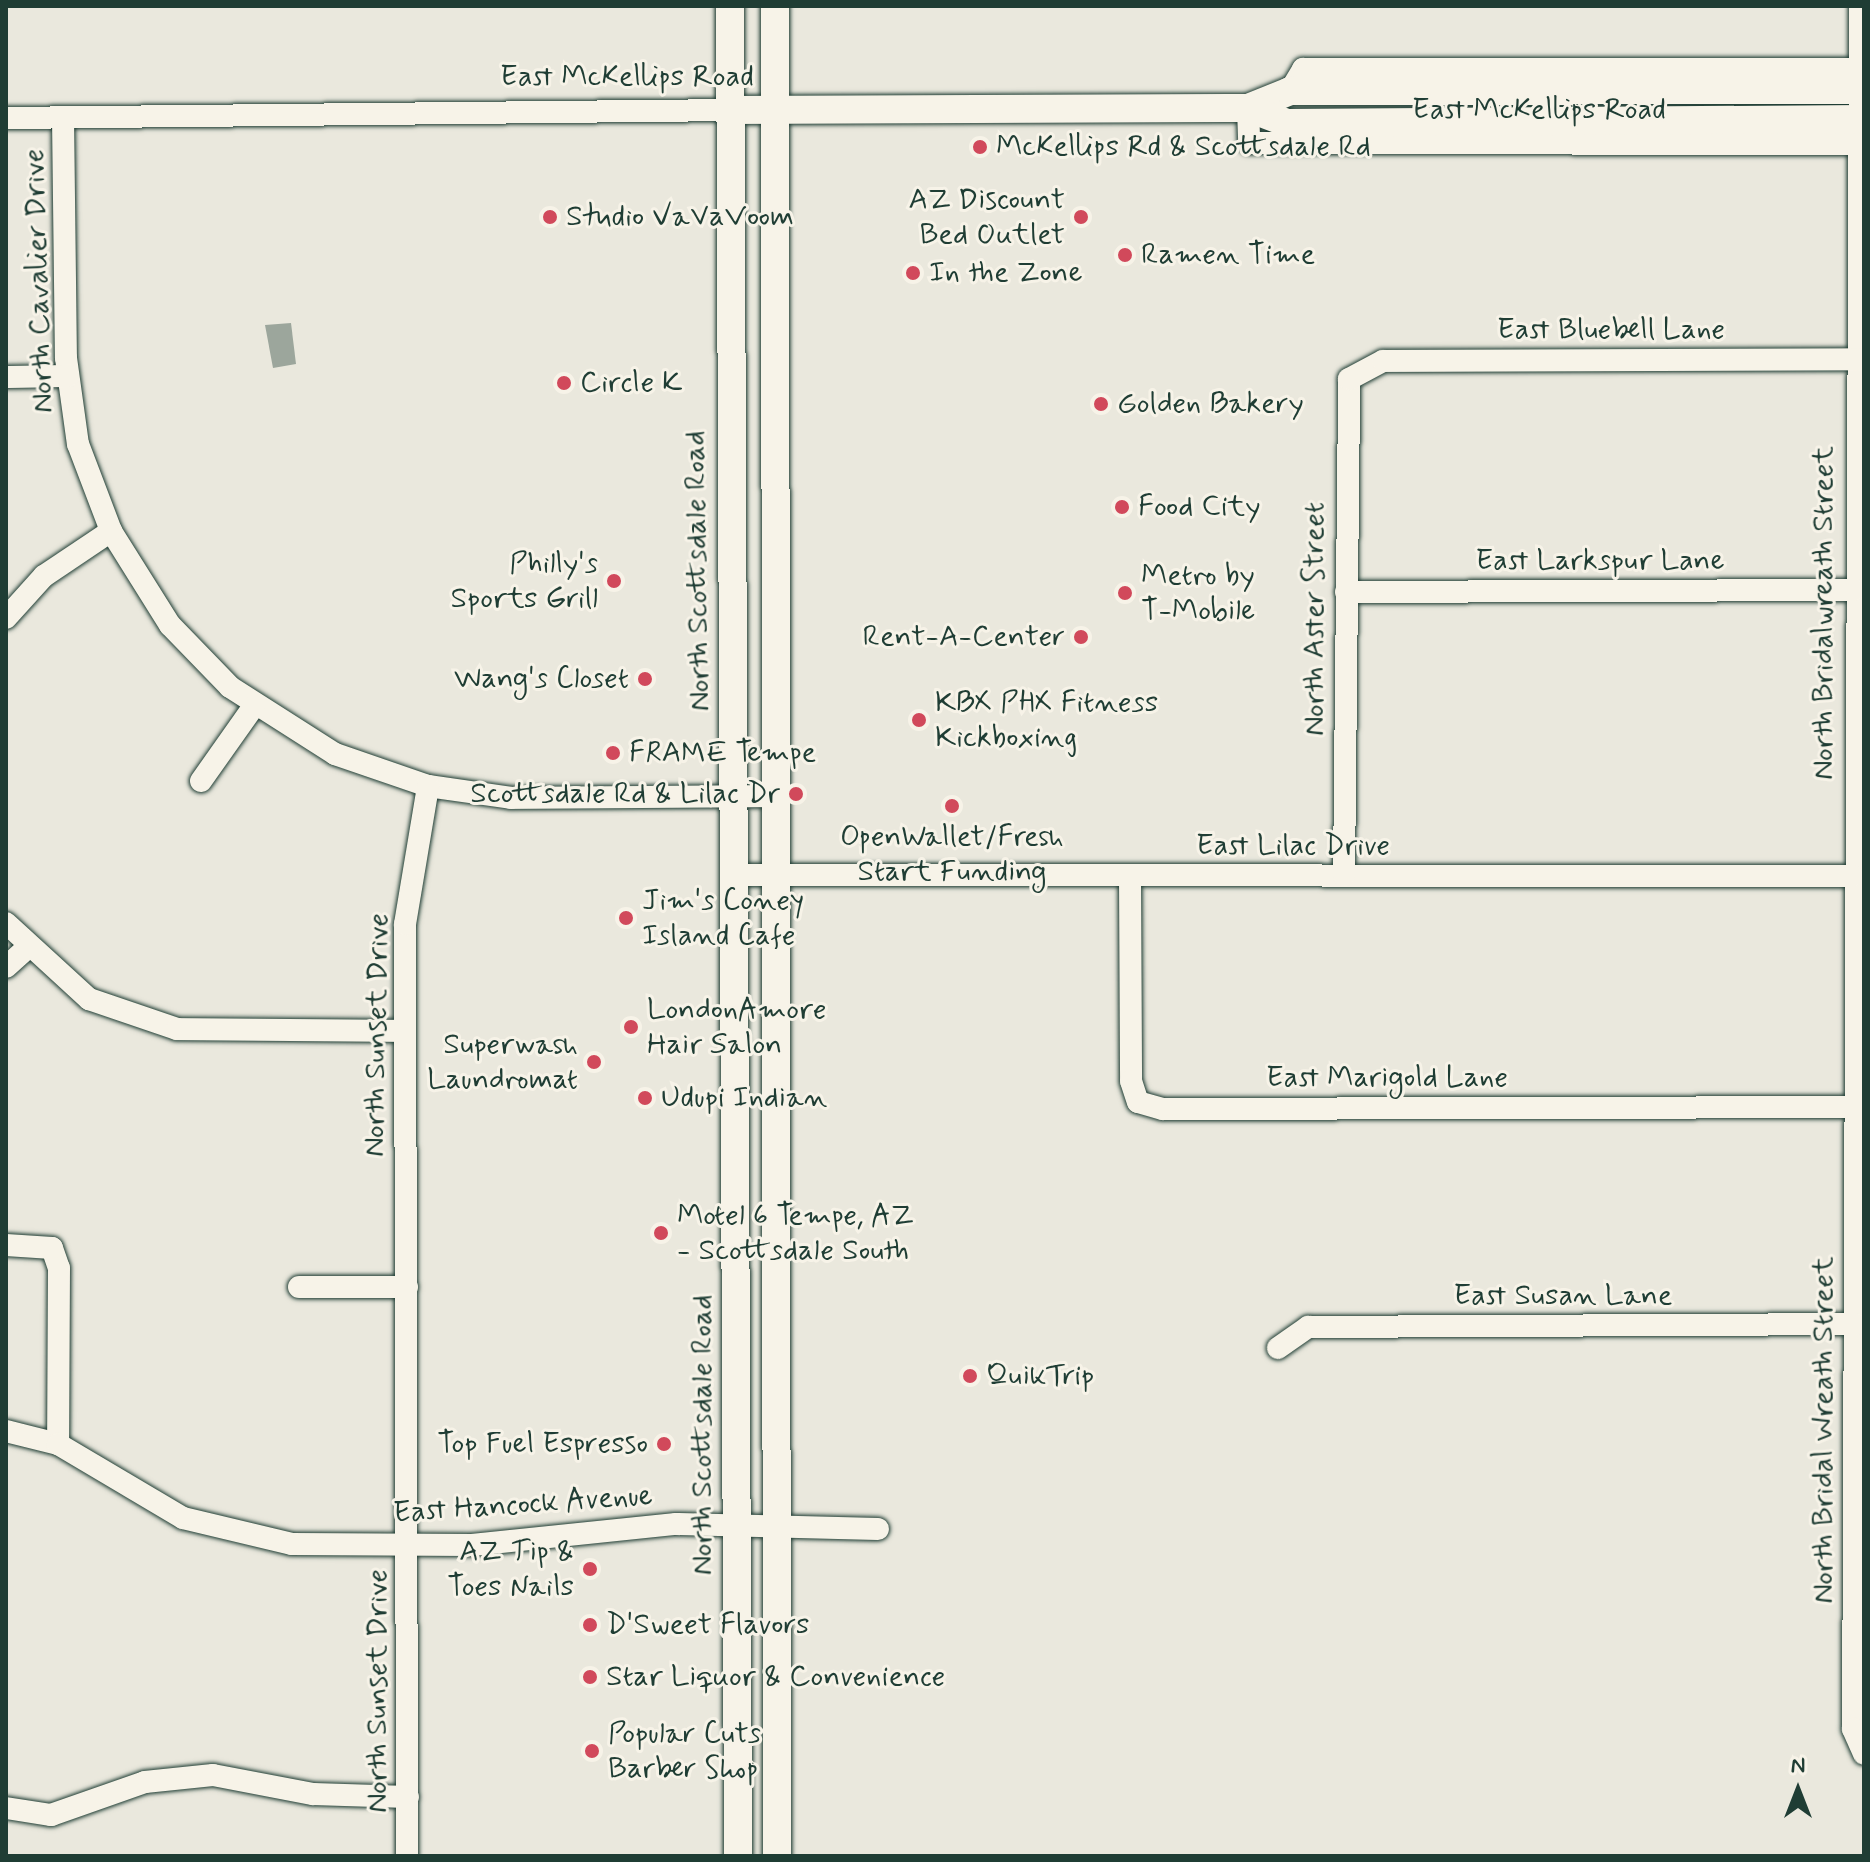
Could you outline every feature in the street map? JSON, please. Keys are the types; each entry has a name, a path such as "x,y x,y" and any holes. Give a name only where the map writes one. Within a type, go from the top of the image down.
{"main road":[{"name":"North Scottsdale Road","path":"730,6 728,110 738,1856"},
{"path":"775,6 773,796 777,1856"},
{"name":"East McKellips Road","path":"1248,108 1290,91 1861,79"},
{"name":"East McKellips Road","path":"728,110 1248,108 1287,123 1861,132"}],"street":[{"name":"North Bridalwreath Street","path":"1858,1107 1852,876 1860,6"},
{"name":"East McKellips Road","path":"6,118 728,110"},
{"name":"North Cavalier Drive","path":"63,117 68,376 78,444 111,531 170,625 254,706 335,754 428,786 511,798 773,796"},
{"name":"East Bluebell Lane","path":"1360,368 1383,361 1859,359"},
{"name":"North Aster Street","path":"1344,875 1344,396 1360,368"},
{"path":"6,377 68,376"},
{"path":"6,618 44,576 111,531"},
{"name":"East Larkspur Lane","path":"1346,592 1854,590"},
{"path":"201,781 254,706"},
{"name":"North Sunset Drive","path":"407,1856 409,1546 403,1031 405,924 428,786"},
{"name":"East Lilac Drive","path":"734,875 1852,876"},
{"name":"East Marigold Lane","path":"1130,877 1131,1081 1138,1102 1163,1109 1858,1107"},
{"path":"6,923 27,948 89,999 177,1029 403,1031"},
{"path":"6,967 27,948"},
{"name":"North Bridal Wreath Street","path":"1858,1107 1853,1729 1862,1753"},
{"path":"6,1245 52,1248 59,1268 58,1444"},
{"path":"299,1287 407,1287"},
{"name":"East Susan Lane","path":"1278,1348 1308,1327 1855,1324"},
{"name":"East Hancock Avenue","path":"6,1431 58,1444 145,1502 232,1534 292,1544 409,1546 737,1524 878,1529"},
{"path":"6,1808 51,1815 145,1782 213,1775 313,1794 408,1797"}],"shaded area":[{"path":"291,323 296,364 273,368 265,325"}],"place":[{"name":"McKellips Rd & Scottsdale Rd","path":"980,147"},
{"name":"Studio VaVaVoom","path":"550,217"},
{"name":"AZ Discount Bed Outlet","path":"1081,217"},
{"name":"Ramen Time","path":"1125,255"},
{"name":"In the Zone","path":"913,273"},
{"name":"Circle K","path":"564,383"},
{"name":"Golden Bakery","path":"1101,404"},
{"name":"Food City","path":"1122,507"},
{"name":"Philly's Sports Grill","path":"614,581"},
{"name":"Metro by T-Mobile","path":"1125,593"},
{"name":"Rent-A-Center","path":"1081,637"},
{"name":"Wang's Closet","path":"645,679"},
{"name":"KBX PHX Fitness Kickboxing","path":"919,720"},
{"name":"FRAME Tempe","path":"613,753"},
{"name":"Scottsdale Rd & Lilac Dr","path":"796,794"},
{"name":"OpenWallet/Fresh Start Funding","path":"952,806"},
{"name":"Jim's Coney Island Cafe","path":"626,918"},
{"name":"LondonAmore Hair Salon","path":"631,1027"},
{"name":"Superwash Laundromat","path":"594,1062"},
{"name":"Udupi Indian","path":"645,1098"},
{"name":"Motel 6 Tempe, AZ - Scottsdale South","path":"661,1233"},
{"name":"QuikTrip","path":"970,1376"},
{"name":"Top Fuel Espresso","path":"664,1444"},
{"name":"AZ Tip & Toes Nails","path":"590,1569"},
{"name":"D'Sweet Flavors","path":"590,1625"},
{"name":"Star Liquor & Convenience","path":"590,1677"},
{"name":"Popular Cuts Barber Shop","path":"592,1751"}]}
